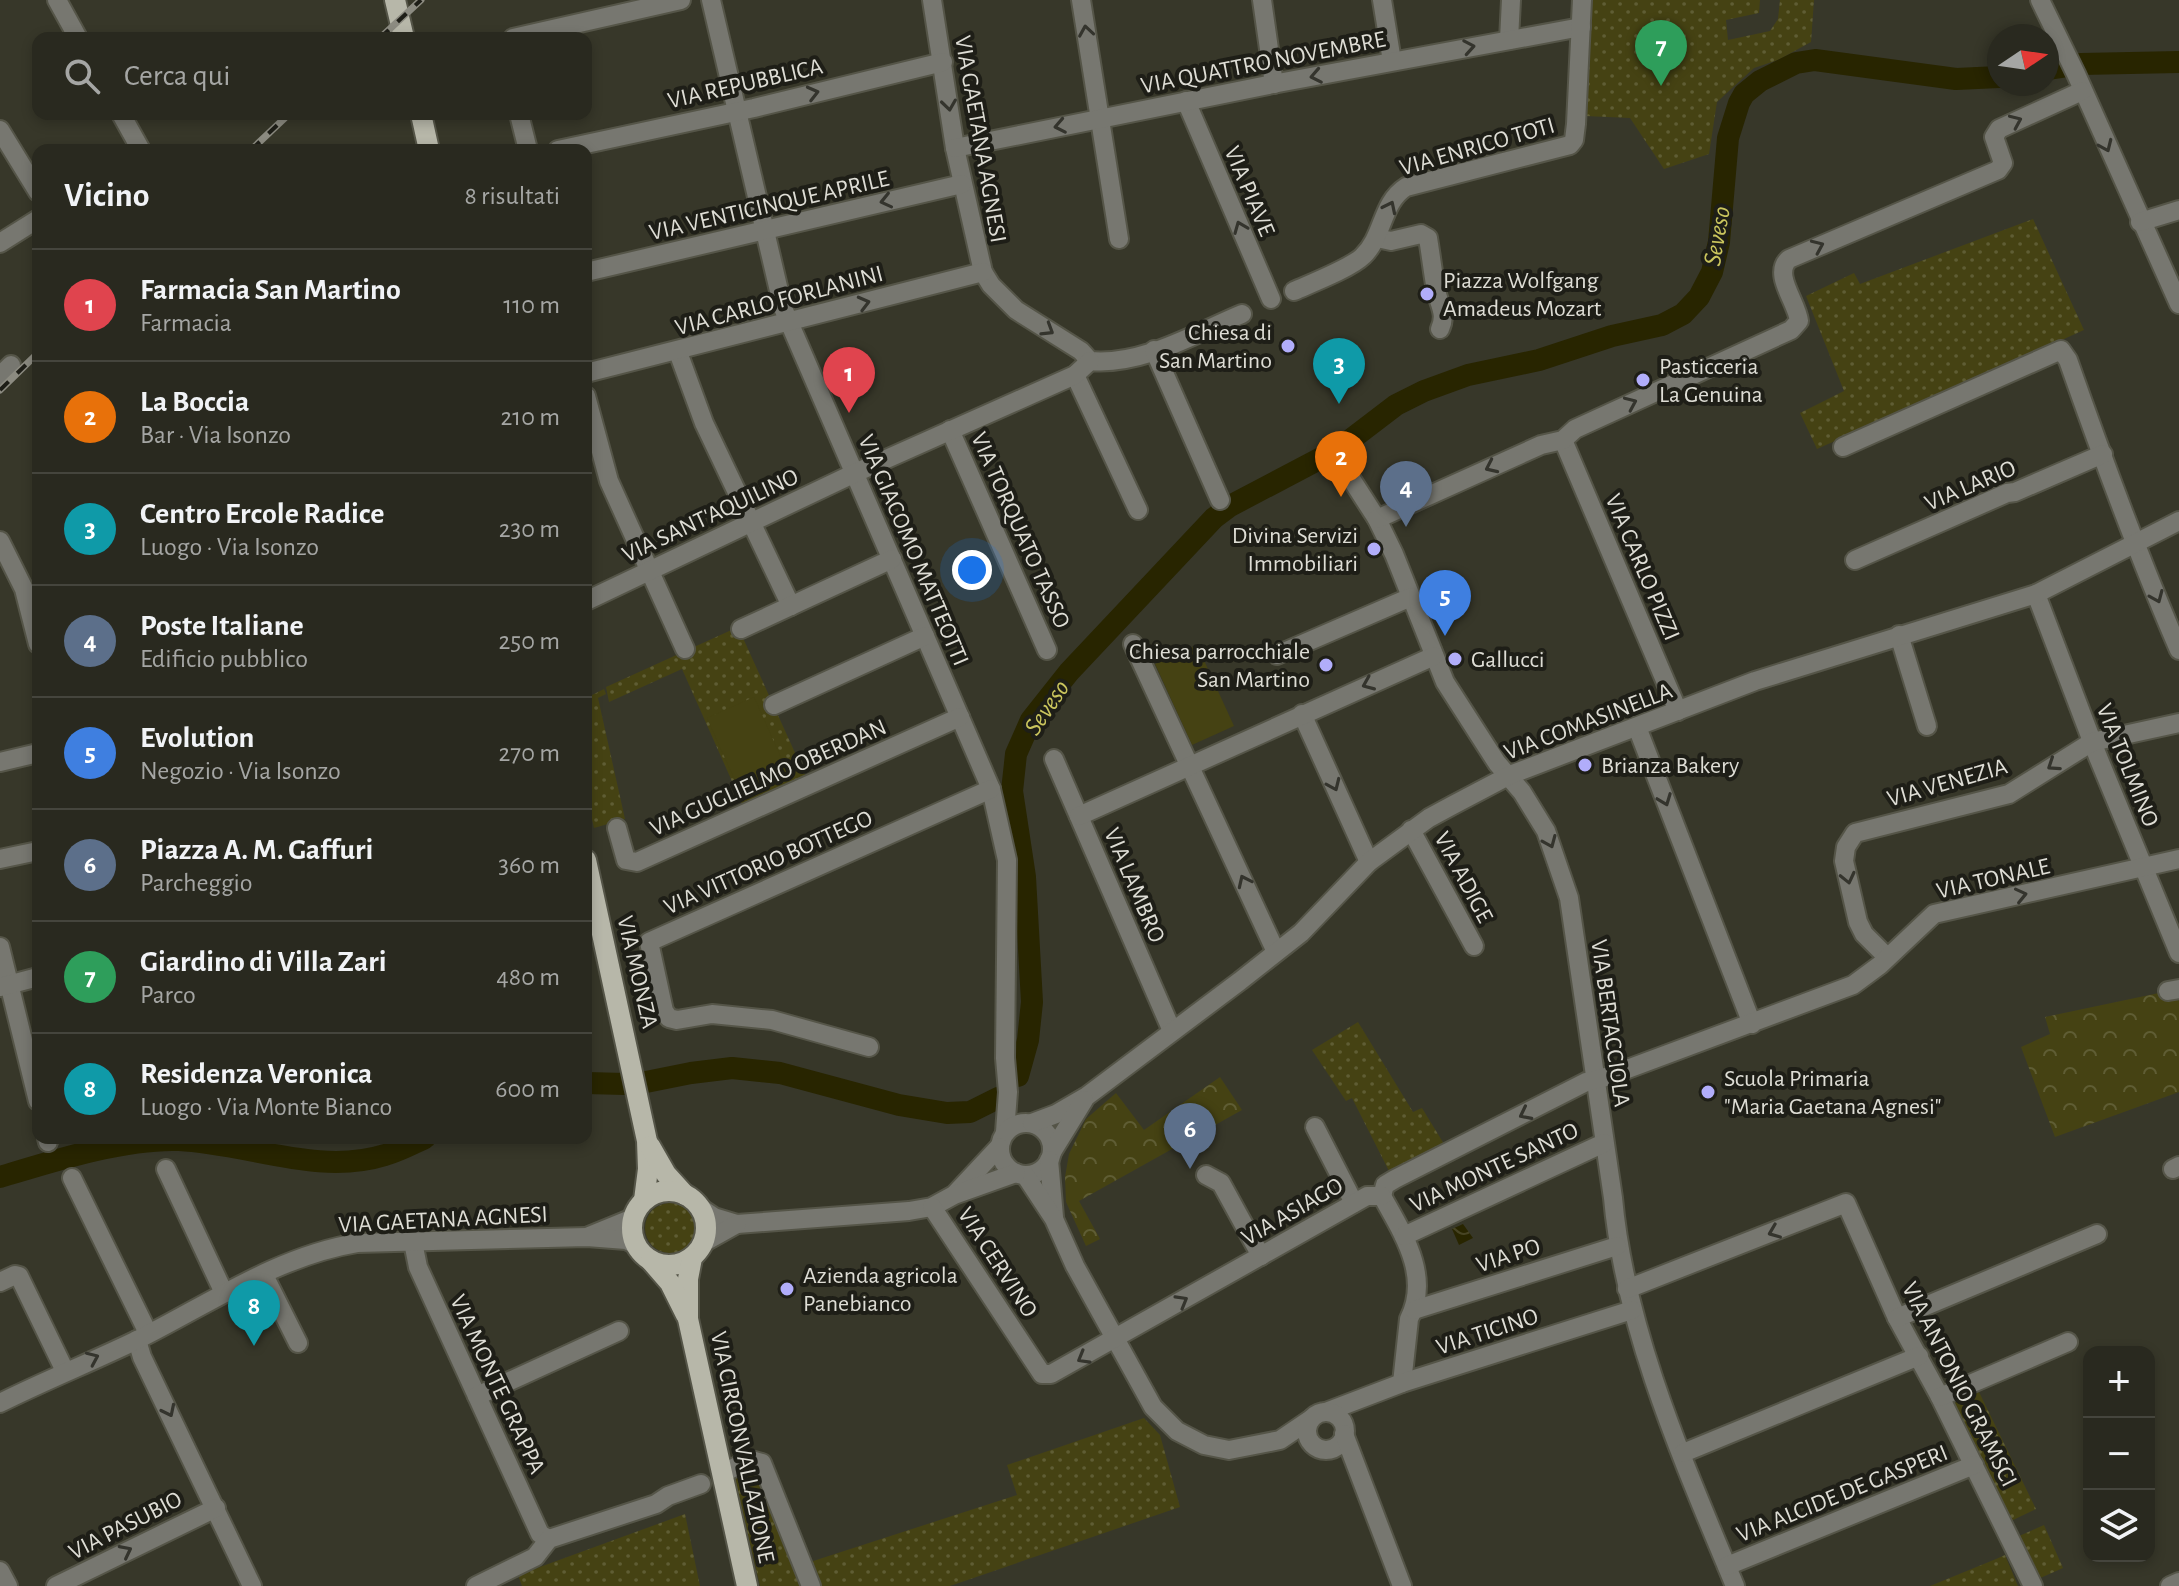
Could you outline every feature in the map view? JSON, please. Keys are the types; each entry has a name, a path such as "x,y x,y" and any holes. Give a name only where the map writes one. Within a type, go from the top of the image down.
{"main road":[{"path":"395,0 403,32"},
{"path":"422,120 428,144"},
{"name":"VIA MONZA","path":"592,888 647,1141"},
{"path":"647,1141 666,1174 692,1201 706,1229 697,1251 672,1265 651,1261 635,1244 632,1231 648,1169 647,1141"},
{"path":"639,1209 664,1191 692,1201"},
{"name":"VIA CIRCONVALLAZIONE","path":"697,1251 688,1279 688,1319 747,1586"},
{"name":"VIA CIRCONVALLAZIONE","path":"651,1261 670,1283 688,1319"}],"street":[{"path":"57,0 75,32"},
{"path":"533,32 618,7 681,0"},
{"name":"VIA GIACOMO MATTEOTTI","path":"711,0 789,322 998,811 1007,860 1006,1075 1010,1102 1002,1140"},
{"name":"VIA GAETANA AGNESI","path":"932,0 955,148 983,272 1009,304 1081,351 1090,361"},
{"path":"1081,0 1119,239"},
{"path":"1262,0 1274,84"},
{"path":"1382,0 1392,61"},
{"path":"1509,40 1511,0"},
{"path":"1581,27 1582,0"},
{"path":"2040,0 2179,304"},
{"name":"VIA QUATTRO NOVEMBRE","path":"955,148 1392,61 1581,27"},
{"name":"VIA ENRICO TOTI","path":"1294,291 1360,259 1377,238 1393,198 1406,187 1570,145 1574,140 1581,27"},
{"name":"VIA REPUBBLICA","path":"585,144 943,62"},
{"path":"1377,519 1541,445 1563,440 1575,429 1791,330 1799,321 1782,274 1784,263 1998,170 2003,163 1994,137 1999,129 2076,74"},
{"name":"VIA PIAVE","path":"1186,101 1271,299"},
{"path":"124,120 138,144"},
{"path":"520,120 526,144"},
{"path":"0,130 32,182"},
{"name":"VIA VENTICINQUE APRILE","path":"592,271 962,184"},
{"path":"2140,222 2179,210"},
{"path":"0,243 32,223"},
{"path":"1377,238 1391,241 1425,236 1443,315 1440,329"},
{"name":"VIA CARLO FORLANINI","path":"592,372 983,272"},
{"path":"1090,361 1128,359 1242,314"},
{"path":"1154,350 1220,500"},
{"path":"1843,447 2061,350 2065,353 2135,544 2179,650"},
{"path":"678,352 704,423 791,606"},
{"name":"VIA SANT'AQUILINO","path":"592,598 855,473 1075,375 1090,361"},
{"path":"1075,375 1138,510"},
{"path":"592,418 609,481 685,649"},
{"name":"VIA TORQUATO TASSO","path":"950,430 1047,650"},
{"name":"VIA CARLO PIZZI","path":"1563,440 1678,711"},
{"name":"VIA LARIO","path":"1855,560 2103,454"},
{"name":"VIA BERTACCIOLA","path":"1339,460 1377,519 1434,656 1459,705 1546,831 1569,898 1617,1246 1632,1310 1655,1382 1735,1586"},
{"name":"VIA COMASINELLA","path":"1028,1123 1056,1114 1087,1096 1301,933 1369,862 1411,830 1510,775 1776,673 2036,594 2179,521"},
{"path":"0,541 24,589 32,620"},
{"path":"741,629 892,559"},
{"name":"VIA TOLMINO","path":"2036,594 2092,742 2179,953"},
{"path":"1277,655 1411,597"},
{"path":"1899,635 1927,726"},
{"path":"774,705 925,636"},
{"path":"1133,644 1276,952"},
{"path":"1079,816 1434,656"},
{"path":"1302,714 1369,862"},
{"name":"VIA GUGLIELMO OBERDAN","path":"617,828 623,855 626,860 637,862 960,717"},
{"name":"VIA VENEZIA","path":"1887,957 1864,934 1858,922 1844,861 1851,838 1864,830 2009,794 2092,742 2179,723"},
{"path":"1637,727 1752,1024"},
{"path":"0,762 32,754"},
{"name":"VIA LAMBRO","path":"1054,759 1172,1031"},
{"name":"VIA VITTORIO BOTTEGO","path":"869,1047 772,1020 712,1014 673,1020 664,1011 649,942 991,789"},
{"name":"VIA ADIGE","path":"1411,830 1474,946"},
{"path":"0,859 32,852"},
{"name":"VIA TONALE","path":"1752,1024 1853,985 1934,914 2179,859"},
{"path":"0,947 5,986 32,1080"},
{"path":"5,986 32,979"},
{"name":"VIA ASIAGO","path":"1023,1344 1042,1374 1051,1374 1354,1203 1372,1194 1382,1196 1385,1185 1395,1179 1595,1080 1752,1024"},
{"name":"VIA COMASINELLA","path":"1051,1156 1087,1096"},
{"name":"VIA GIACOMO MATTEOTTI","path":"1010,1102 1028,1123"},
{"path":"954,1195 1013,1125 1028,1123 1046,1132 1051,1156 1054,1219"},
{"path":"1315,1127 1354,1203"},
{"path":"1002,1140 1005,1166 1021,1174 1054,1219"},
{"name":"VIA MONTE SANTO","path":"1404,1236 1604,1143"},
{"path":"692,1201 714,1217 737,1224 932,1207 954,1195 1043,1168 1051,1156"},
{"path":"166,1169 224,1293"},
{"path":"72,1178 142,1337 142,1357 252,1586"},
{"path":"1214,1179 1261,1256"},
{"path":"1382,1196 1404,1236 1417,1270 1418,1285 1414,1310 1409,1319 1402,1383"},
{"name":"VIA ANTONIO GRAMSCI","path":"1627,1289 1650,1273 1846,1203 1897,1318 1940,1397 2033,1586"},
{"name":"VIA CERVINO","path":"932,1207 1023,1344"},
{"name":"VIA GAETANA AGNESI","path":"587,1237 639,1209"},
{"name":"VIA TICINO","path":"1054,1219 1075,1266 1153,1407 1177,1431 1204,1445 1229,1450 1280,1440 1319,1416 1357,1399 1632,1310"},
{"path":"697,1251 737,1224"},
{"path":"1897,1318 2097,1234"},
{"name":"VIA GAETANA AGNESI","path":"0,1403 142,1337 224,1293 324,1249 357,1243 587,1237 626,1240 635,1244"},
{"name":"VIA MONTE GRAPPA","path":"413,1242 417,1264 540,1534 549,1539"},
{"name":"VIA PO","path":"1414,1310 1617,1246"},
{"path":"264,1275 298,1343"},
{"path":"0,1282 19,1276 65,1371"},
{"path":"477,1396 619,1331"},
{"path":"1940,1397 2068,1342"},
{"path":"1683,1453 1919,1356"},
{"path":"1319,1447 1336,1447 1357,1399"},
{"path":"1359,1470 1344,1457 1319,1447 1307,1429 1319,1416 1340,1418 1402,1586"},
{"name":"VIA TICINO","path":"1280,1440 1319,1447"},
{"path":"722,1473 751,1460 762,1463 811,1586"},
{"name":"VIA ALCIDE DE GASPERI","path":"1727,1566 1974,1465"},
{"path":"476,1586 535,1557 549,1539 656,1504 667,1496 701,1484"},
{"name":"VIA PASUBIO","path":"56,1586 216,1508"},
{"path":"0,1571 8,1586"},
{"path":"2170,1586 2179,1582"}],"green space":[{"path":"1591,0 1760,0 1759,13 1726,20 1728,40 1770,31 1778,19 1780,0 1814,0 1811,42 1778,60 1754,68 1717,102 1709,154 1664,169 1630,118 1585,116"},
{"path":"2033,219 2084,330 1817,449 1800,413 1844,391 1806,296 1854,273 1860,284"},
{"path":"738,627 806,777 743,806 682,669 609,702 606,687"},
{"path":"1197,645 1234,726 1192,745 1155,664"},
{"path":"604,689 606,694 598,698 625,819 594,828 592,819 592,695"},
{"path":"754,697 792,782 745,803 707,718"},
{"path":"2173,990 2179,1001 2179,1092 2055,1137 2021,1047 2050,1034 2045,1017"},
{"path":"1358,1022 1413,1112 1422,1108 1444,1144 1390,1173 1352,1098 1346,1101 1312,1050"},
{"path":"1220,1077 1242,1110 1079,1201 1100,1239 1086,1246 1066,1202 1065,1177 1069,1154 1086,1119 1116,1093 1144,1130"},
{"path":"670,1203 687,1211 695,1228 687,1245 670,1253 653,1245 645,1228 653,1211"},
{"path":"1979,1392 2036,1509 2011,1521 1954,1403"},
{"path":"1144,1418 1160,1435 1180,1507 950,1586 815,1586 807,1563 1017,1495 1007,1465"},
{"path":"743,1469 755,1469 758,1475 800,1586 760,1586 735,1480"},
{"path":"685,1514 700,1586 522,1586 518,1575"},
{"path":"2044,1525 2063,1568 2038,1579 2019,1536"},
{"path":"2005,1555 2018,1586 1930,1586 1996,1559"}],"water":[{"path":"1463,1224 1473,1238 1459,1245 1452,1229"}],"waterway":[{"name":"Seveso","path":"1341,447 1396,405 1424,391 1468,375 1539,360 1612,336 1662,325 1683,314 1699,297 1712,272 1719,242 1728,138 1744,94 1760,81 1796,63 1815,60 1956,79 1987,78"},
{"name":"Seveso","path":"2081,64 2179,62"},
{"name":"Seveso","path":"2059,67 2067,66"},
{"name":"Seveso","path":"1018,1076 1028,1040 1032,1002 1025,877 1012,791 1016,754 1031,720 1069,672 1214,518 1230,506 1325,456"},
{"name":"Seveso","path":"646,1082 732,1068 780,1073 899,1105 947,1113 970,1112 998,1098"},
{"name":"Seveso","path":"592,1083 625,1084"},
{"name":"Seveso","path":"0,1177 130,1144"},
{"name":"Seveso","path":"216,1144 334,1162 360,1161 411,1144"}],"railway":[{"path":"386,32 421,0"},
{"path":"257,144 283,120"},
{"path":"0,390 32,359"}],"place":[{"name":"Giardino di Villa Zari","path":"1661,86"},
{"name":"Piazza Wolfgang Amadeus Mozart","path":"1427,294"},
{"name":"Chiesa di San Martino","path":"1288,346"},
{"name":"Pasticceria La Genuina","path":"1643,380"},
{"name":"Centro Ercole Radice","path":"1339,404"},
{"name":"Farmacia San Martino","path":"849,413"},
{"name":"La Boccia","path":"1341,497"},
{"name":"Poste Italiane","path":"1406,527"},
{"name":"Divina Servizi Immobiliari","path":"1374,549"},
{"name":"Evolution","path":"1445,636"},
{"name":"Gallucci","path":"1455,659"},
{"name":"Chiesa parrocchiale San Martino","path":"1326,665"},
{"name":"Brianza Bakery","path":"1585,765"},
{"name":"Scuola Primaria \"Maria Gaetana Agnesi\"","path":"1708,1092"},
{"name":"Piazza A. M. Gaffuri","path":"1190,1169"},
{"name":"Azienda agricola Panebianco","path":"787,1289"},
{"name":"Residenza Veronica","path":"254,1346"}]}
